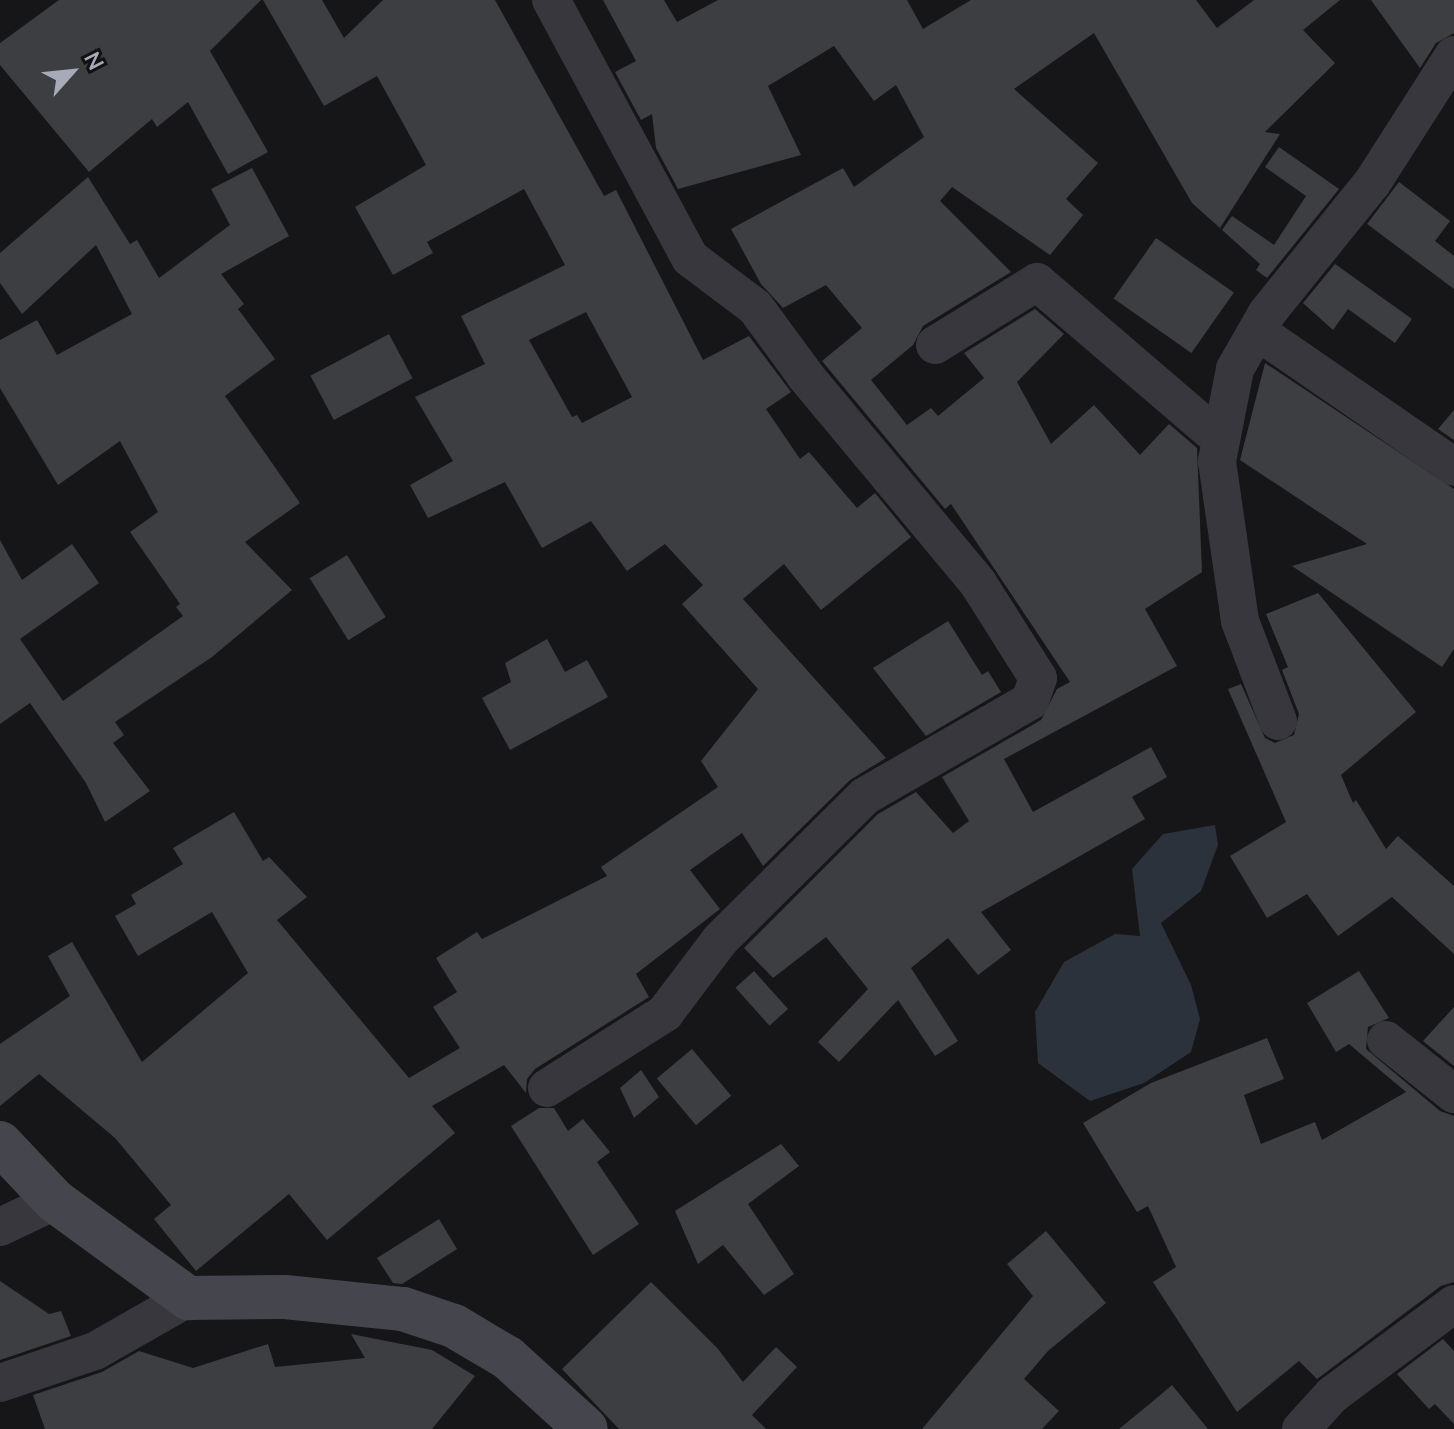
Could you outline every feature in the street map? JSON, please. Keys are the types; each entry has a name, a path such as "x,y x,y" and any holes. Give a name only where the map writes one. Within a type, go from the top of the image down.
{"main road":[{"path":"0,1143 55,1201 188,1298 285,1297 403,1309 454,1326 508,1358 565,1423"}],"street":[{"path":"547,1088 665,1013 720,940 865,796 1030,701 1038,678 978,583 805,375 755,307 690,258 551,0"},
{"path":"1278,721 1240,621 1217,461 1235,369 1257,331 1372,183 1454,55"},
{"path":"935,345 1037,282 1220,439"},
{"path":"1257,331 1454,467"},
{"path":"1386,1040 1454,1094"},
{"path":"0,1227 55,1201"},
{"path":"0,1383 95,1351 188,1298"},
{"path":"1301,1429 1332,1395 1454,1304"}],"shaded area":[{"path":"1215,825 1218,845 1201,891 1161,923 1191,985 1200,1019 1191,1052 1144,1083 1090,1101 1038,1063 1035,1012 1064,962 1115,934 1140,936 1132,869 1163,834"}],"building":[{"path":"59,0 261,0 210,51 268,152 228,174 188,102 157,127 152,119 89,172 0,65 0,43"},
{"path":"263,0 322,0 344,38 383,0 495,0 604,196 616,190 703,360 749,336 791,392 766,409 800,459 809,452 857,508 875,493 911,537 821,610 784,564 743,599 886,758 850,780 763,866 742,833 690,870 720,909 636,974 649,997 535,1069 527,1079 526,1093 504,1065 432,1106 455,1133 327,1240 289,1194 196,1271 154,1219 171,1205 115,1138 39,1074 0,1106 0,1044 70,996 48,956 72,942 142,1062 248,973 212,912 138,956 115,916 136,904 131,895 183,864 173,848 234,812 263,861 269,857 307,897 277,920 409,1078 460,1048 433,1007 457,992 436,958 477,932 482,939 607,876 601,867 718,787 701,761 758,689 682,604 703,585 665,544 627,571 591,521 542,548 505,482 428,518 410,485 453,461 415,397 485,364 461,316 565,265 524,189 427,242 433,253 393,275 355,207 426,165 377,76 324,106","holes":["586,312 632,397 582,423 577,415 572,417 529,340"]},
{"path":"603,0 664,0 677,22 718,0 907,0 923,29 971,0 1196,0 1217,28 1254,0 1340,0 1303,30 1335,63 1265,132 1280,134 1220,228 1192,203 1094,33 1014,89 1098,163 1066,199 1083,215 1050,255 952,187 940,201 1011,272 923,326 913,345 871,380 907,425 931,408 938,416 984,378 964,353 1035,309 1064,334 1017,382 1051,444 1094,405 1140,455 1169,424 1197,448 1202,572 1145,609 1177,666 1004,759 1033,812 1151,747 1167,777 1132,797 1145,819 981,912 1011,950 978,975 948,938 911,968 958,1041 935,1056 898,1000 839,1062 818,1042 868,989 826,937 773,978 744,948 878,814 916,792 953,833 969,821 942,777 1041,720 1057,689 1070,682 951,504 945,509 822,361 862,328 826,285 783,308 761,284 731,229 843,168 854,187 924,137 896,85 874,101 834,46 768,86 801,155 678,189 656,148 652,114 641,120 615,72 636,61"},
{"path":"1371,0 1454,0 1454,33 1436,43 1420,68"},
{"path":"1279,147 1339,189 1267,278 1256,270 1260,264 1222,230 1232,216 1274,245 1306,196 1265,167"},
{"path":"252,168 289,236 221,274 244,304 238,309 275,359 225,396 300,503 245,542 292,590 212,657 115,722 124,735 113,743 150,791 105,822 86,783 30,703 0,724 0,540 22,580 72,544 99,583 20,639 63,701 183,616 176,607 180,604 130,532 158,512 120,441 58,485 0,388 0,340 37,320 57,355 132,314 96,245 22,314 0,283 0,253 88,177 130,244 137,240 159,278 230,225 211,189"},
{"path":"1399,182 1450,221 1435,241 1454,256 1454,289 1367,224"},
{"path":"1156,238 1234,292 1191,353 1114,299"},
{"path":"1335,264 1412,319 1395,343 1348,309 1333,330 1303,303"},
{"path":"389,334 412,378 334,420 310,376"},
{"path":"1265,363 1454,489 1454,649 1442,667 1292,566 1367,544 1240,460"},
{"path":"1454,410 1454,440 1438,429"},
{"path":"347,555 386,617 348,640 310,578"},
{"path":"1318,593 1416,712 1341,775 1353,803 1356,800 1386,849 1398,836 1454,886 1454,954 1392,897 1338,936 1307,894 1267,918 1230,856 1286,822 1228,689 1241,684 1265,738 1275,743 1294,735 1299,714 1282,670 1288,667 1266,614"},
{"path":"948,621 982,675 988,671 1001,692 926,736 873,668"},
{"path":"547,639 565,672 587,660 608,697 510,750 482,698 511,682 505,663"},
{"path":"754,971 788,1009 770,1026 735,988"},
{"path":"1359,971 1389,1018 1368,1027 1366,1049 1440,1111 1454,1116 1454,1282 1441,1286 1317,1379 1299,1361 1237,1412 1153,1282 1176,1267 1148,1206 1137,1212 1083,1123 1151,1083 1267,1038 1284,1079 1244,1095 1261,1144 1315,1122 1322,1140 1406,1092 1349,1044 1336,1052 1307,1003"},
{"path":"1454,1007 1454,1066 1423,1041"},
{"path":"692,1049 731,1096 696,1125 657,1079"},
{"path":"641,1070 659,1097 634,1118 620,1088"},
{"path":"539,1108 554,1108 568,1131 583,1119 610,1152 597,1162 639,1224 593,1255 511,1126"},
{"path":"781,1144 799,1166 748,1204 794,1274 764,1295 723,1245 698,1264 675,1211"},
{"path":"439,1219 457,1249 402,1284 393,1283 377,1258"},
{"path":"1046,1231 1106,1303 1048,1351 1024,1379 1059,1411 1042,1429 922,1429 1033,1296 1007,1264"},
{"path":"0,1281 49,1314 61,1311 71,1336 0,1360"},
{"path":"651,1282 718,1349 743,1382 776,1347 797,1367 752,1415 766,1429 619,1429 562,1369"},
{"path":"351,1334 432,1350 475,1376 432,1429 45,1429 33,1395 102,1372 139,1351 193,1368 268,1344 275,1367 365,1358"},
{"path":"1443,1339 1454,1351 1454,1424 1435,1404 1429,1409 1397,1374"},
{"path":"1172,1385 1208,1429 1119,1429 1152,1402"}]}
